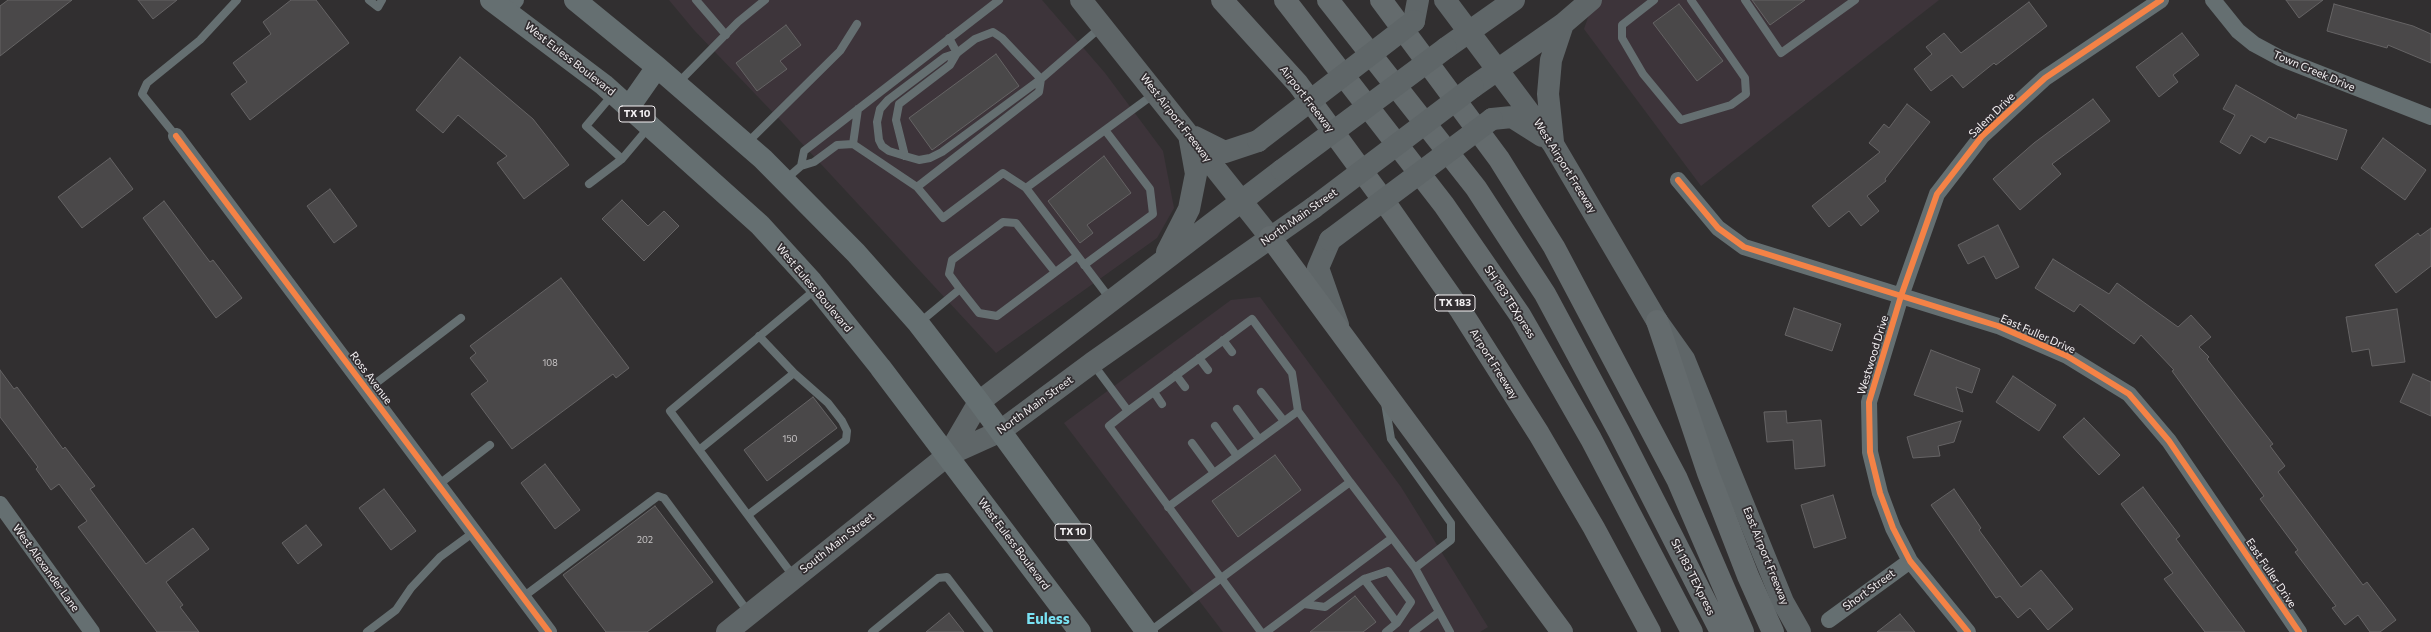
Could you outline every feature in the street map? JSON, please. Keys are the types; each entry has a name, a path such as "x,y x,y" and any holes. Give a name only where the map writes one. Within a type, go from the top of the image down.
{"highway":[{"name":"Airport Freeway","path":"1222,0 1298,84 1384,200 1461,311 1539,434 1594,528 1650,632"},
{"name":"SH 183 TEXpress","path":"1285,0 1444,205 1520,315 1591,439 1692,632"},
{"name":"SH 183 TEXpress","path":"1328,0 1476,188 1545,294 1619,432 1721,632"},
{"path":"1381,0 1499,158 1554,247 1677,479 1743,632"},
{"path":"1270,237 1383,392 1562,632"},
{"path":"1657,321 1708,472 1748,576 1773,632"}],"main road":[{"name":"TX 10","path":"574,0 657,67 745,144 784,180 856,253 918,323 979,402 999,432 1148,632"},
{"name":"West Airport Freeway","path":"1081,0 1156,92 1270,237"},
{"path":"1189,134 1225,152 1258,141 1414,21 1418,0"},
{"name":"West Airport Freeway","path":"1445,0 1499,69 1553,144 1657,321 1684,359 1743,501"},
{"path":"948,455 979,402 1242,200 1469,31 1514,0"},
{"name":"North Main Street","path":"948,455 999,432 1092,363 1313,208 1473,87 1564,24 1591,0"},
{"name":"West Euless Boulevard","path":"505,3 621,100 760,226 817,289 948,455 1080,632"},
{"path":"1553,144 1548,94 1551,60 1564,24"},
{"path":"621,100 657,67"},
{"path":"1340,331 1318,268 1330,240 1492,119 1512,117 1553,144"},
{"path":"1161,262 1190,209 1196,174 1189,134"},
{"name":"South Main Street","path":"727,632 948,455"},
{"name":"East Airport Freeway","path":"1743,501 1783,602 1800,632"}],"street":[{"name":"Salem Drive","path":"1901,296 1937,194 1982,136 2045,78 2160,0"},
{"name":"Town Creek Drive","path":"2214,0 2238,31 2254,44 2280,58 2431,117"},
{"name":"Ross Avenue","path":"176,136 549,632"},
{"name":"East Fuller Drive","path":"1678,180 1718,228 1744,247 1998,326 2067,356 2129,394 2169,441 2299,632"},
{"name":"Westwood Drive","path":"1901,296 1869,402 1870,452 1880,493 1893,528 1910,561 1968,632"},
{"name":"West Alexander Lane","path":"0,504 92,632"},
{"name":"Short Street","path":"1829,620 1910,561"}],"lane":[{"path":"176,136 142,94 147,83 200,40 237,0"},
{"path":"369,0 378,7 382,0"},
{"path":"696,0 726,35"},
{"path":"677,85 726,35 765,0"},
{"path":"801,166 804,151 999,0"},
{"path":"1654,0 1622,25 1622,38 1643,74 1681,120 1731,105 1746,94 1745,78 1691,0"},
{"path":"1744,0 1781,53 1855,0"},
{"path":"745,144 840,51 857,24"},
{"path":"1041,79 1002,38 993,32 975,39 957,53 945,57 888,100 880,109 877,122 879,140 882,146 889,151 919,160 930,158 942,152 1041,79 1102,26"},
{"path":"949,38 957,53"},
{"path":"905,156 896,120 900,104 950,65 957,53"},
{"path":"917,187 1039,92 1041,79"},
{"path":"1026,188 1156,92"},
{"path":"621,100 586,126 622,159"},
{"path":"853,144 858,109"},
{"path":"589,184 622,159 650,126"},
{"path":"1084,265 1153,214 1150,189 1105,130"},
{"path":"784,180 801,166 814,162 837,145 853,144 917,187 943,218 1002,173 1026,188 1111,300"},
{"path":"1055,272 1016,223 1003,222 952,260 949,274 979,313 997,316 1077,256"},
{"path":"794,577 670,411 817,289"},
{"path":"918,323 960,289"},
{"path":"367,390 461,318"},
{"path":"1261,632 1109,426 1252,319 1292,373 1298,411 1415,568 1450,632"},
{"path":"748,515 846,440 847,431 833,409 794,373 759,336"},
{"path":"1223,340 1232,352"},
{"path":"1199,358 1208,370"},
{"path":"1092,363 1128,411"},
{"path":"699,450 794,373"},
{"path":"1176,375 1185,387"},
{"path":"1154,392 1162,404"},
{"path":"1261,392 1284,421"},
{"path":"1383,392 1391,439 1451,523 1451,540 1415,568"},
{"path":"1237,409 1259,439"},
{"path":"1168,507 1298,411"},
{"path":"1215,426 1237,456"},
{"path":"1192,443 1214,473"},
{"path":"438,485 490,445"},
{"path":"1148,632 1350,482"},
{"path":"523,597 658,496 664,498 749,613"},
{"path":"367,632 396,610 412,588 440,557 474,532"},
{"path":"1266,632 1392,538"},
{"path":"1304,604 1325,607 1364,579 1388,571 1411,602 1397,623 1386,632"},
{"path":"872,632 938,578 947,577 989,632"},
{"path":"1364,579 1397,623"},
{"path":"1412,632 1439,612"}],"shaded area":[{"path":"669,0 1042,0 1105,73 1163,151 1174,208 1157,238 996,353 783,123 694,30"},
{"path":"1602,0 1939,0 1701,186 1584,29 1591,9"},
{"path":"1260,297 1401,487 1488,627 1480,632 1223,632 1064,423 1231,300"}],"building":[{"path":"8,0 72,0 0,56 0,6"},
{"path":"138,0 177,0 153,19"},
{"path":"291,0 316,0 349,43 250,120 231,94 247,82 233,63 271,34 263,22"},
{"path":"1752,0 1805,0 1770,25"},
{"path":"2286,0 2323,0 2299,18"},
{"path":"2029,2 2047,26 1996,65 1994,63 1963,88 1952,75 1931,91 1914,69 1932,54 1926,47 1944,33 1961,53"},
{"path":"1679,4 1723,61 1697,81 1653,23"},
{"path":"2334,4 2413,26 2431,34 2431,63 2388,45 2387,48 2327,31"},
{"path":"786,25 801,45 780,61 787,69 757,91 736,63"},
{"path":"2182,33 2199,55 2173,75 2178,82 2159,97 2136,67"},
{"path":"996,54 1019,86 932,150 909,118"},
{"path":"460,57 533,119 569,165 524,199 497,163 507,156 458,115 443,133 416,110"},
{"path":"2236,85 2296,119 2298,114 2347,130 2337,160 2269,137 2265,143 2251,135 2240,154 2220,142 2235,115 2223,109"},
{"path":"2093,99 2110,121 2052,164 2061,174 2020,210 1993,179 2034,143"},
{"path":"1907,104 1930,122 1885,179 1886,181 1867,196 1879,211 1861,226 1849,211 1829,227 1812,206 1880,152 1869,143 1884,124 1889,128"},
{"path":"2383,138 2426,170 2405,200 2361,168"},
{"path":"1104,156 1131,193 1087,225 1093,233 1080,243 1048,201"},
{"path":"110,158 133,189 82,228 58,197"},
{"path":"330,189 357,226 334,243 307,206"},
{"path":"622,200 648,226 664,211 679,226 644,261 602,219"},
{"path":"164,201 210,262 213,260 242,298 216,318 143,218"},
{"path":"1998,225 2019,267 1996,279 1984,256 1968,264 1958,245"},
{"path":"2431,228 2431,266 2396,293 2375,265 2418,233 2420,236"},
{"path":"2053,259 2109,294 2117,283 2178,327 2191,315 2211,337 2199,347 2209,357 2207,359 2273,444 2270,446 2285,466 2278,472 2363,585 2367,582 2396,620 2380,632 2370,632 2358,615 2345,625 2332,608 2336,606 2295,552 2298,550 2260,499 2264,496 2172,371 2174,370 2141,335 2134,344 2080,304 2074,312 2035,288"},
{"path":"561,278 629,368 616,378 613,374 512,449 471,394 488,381 470,358 476,353 470,346"},
{"path":"1794,308 1841,324 1832,351 1785,335"},
{"path":"2397,309 2405,362 2372,366 2369,349 2352,352 2346,317"},
{"path":"1931,350 1980,369 1972,393 1956,387 1963,412 1914,395"},
{"path":"0,370 14,389 17,387 63,449 65,447 95,486 90,489 146,564 193,528 209,549 166,582 183,605 180,607 199,632 157,632 78,527 87,521 59,484 51,490 36,469 38,467 0,417"},
{"path":"2413,374 2431,382 2431,416 2400,402"},
{"path":"2013,376 2056,405 2039,431 1996,402"},
{"path":"813,397 837,428 767,481 744,450"},
{"path":"1786,411 1787,423 1821,420 1825,466 1795,469 1793,440 1767,442 1764,412"},
{"path":"2084,418 2120,455 2099,475 2063,437"},
{"path":"1961,421 1954,442 1938,446 1940,456 1913,458 1907,437"},
{"path":"1275,455 1301,490 1238,537 1212,501"},
{"path":"545,464 580,510 555,529 521,483"},
{"path":"2143,487 2180,536 2176,539 2245,632 2205,632 2164,579 2173,573 2121,504"},
{"path":"384,489 416,531 391,550 359,508"},
{"path":"1954,489 1981,528 1979,530 2021,587 2041,570 2073,609 2048,630 2030,608 2018,618 2000,596 1996,598 1931,505"},
{"path":"1833,495 1846,538 1814,548 1801,505"},
{"path":"655,506 713,582 647,632 606,632 563,575"},
{"path":"306,525 322,545 298,564 282,543"},
{"path":"1355,596 1376,622 1363,632 1310,632"},
{"path":"949,613 964,632 926,632"},
{"path":"1900,614 1915,632 1877,632"}],"cycle path":[{"path":"1968,632 1910,561 1893,528 1880,493 1870,452 1869,402 1901,296 1937,194 1982,136 2045,78 2161,0"},
{"path":"176,136 549,632"},
{"path":"1678,180 1718,228 1744,247 1998,326 2067,356 2129,394 2169,441 2299,632"}],"district":[{"name":"Euless","path":"1048,619"}]}
